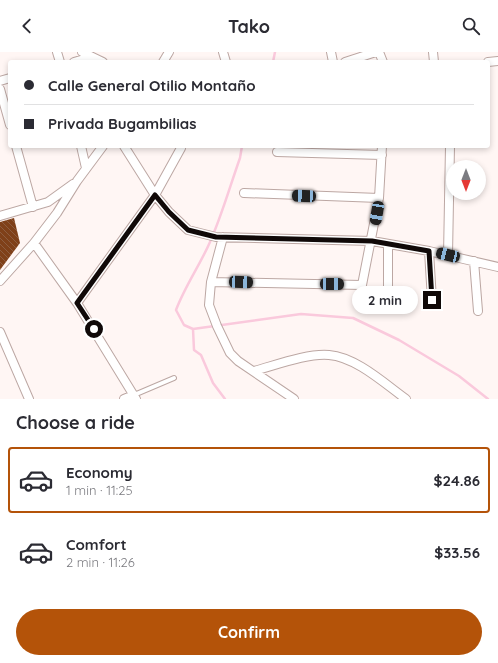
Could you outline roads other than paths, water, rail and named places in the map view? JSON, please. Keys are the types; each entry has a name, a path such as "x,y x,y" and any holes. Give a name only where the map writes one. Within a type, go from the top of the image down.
{"street":[{"path":"82,52 98,60"},
{"path":"351,60 378,52"},
{"path":"494,61 495,52"},
{"path":"81,60 91,57"},
{"path":"0,89 8,119"},
{"path":"17,148 32,207"},
{"path":"81,148 86,168"},
{"path":"0,281 34,243 58,212 77,181 101,148"},
{"path":"125,148 155,195 169,212 188,230 216,237 372,241 429,251 498,267"},
{"path":"77,303 155,195 181,148"},
{"path":"211,282 362,285 372,241 379,198 382,148"},
{"path":"448,255 450,148"},
{"path":"277,152 331,150 382,155"},
{"path":"0,216 48,202 77,181"},
{"path":"244,194 379,198"},
{"path":"48,202 58,212"},
{"path":"216,237 209,305 230,353 238,361 294,399"},
{"path":"34,243 77,303 135,397 124,399"},
{"path":"388,244 388,286"},
{"path":"429,251 432,300"},
{"path":"474,261 478,311"},
{"path":"0,332 29,399"},
{"path":"254,371 310,356 330,355 348,360 368,372 406,399"}],"lane":[{"path":"135,397 174,378"}],"waterway":[{"path":"273,60 275,52"},
{"path":"225,399 213,383 201,355 194,350 193,329 184,325 176,310 214,232 240,158 242,148"},
{"path":"193,329 301,314 353,318 399,340 459,376 488,399"}]}
